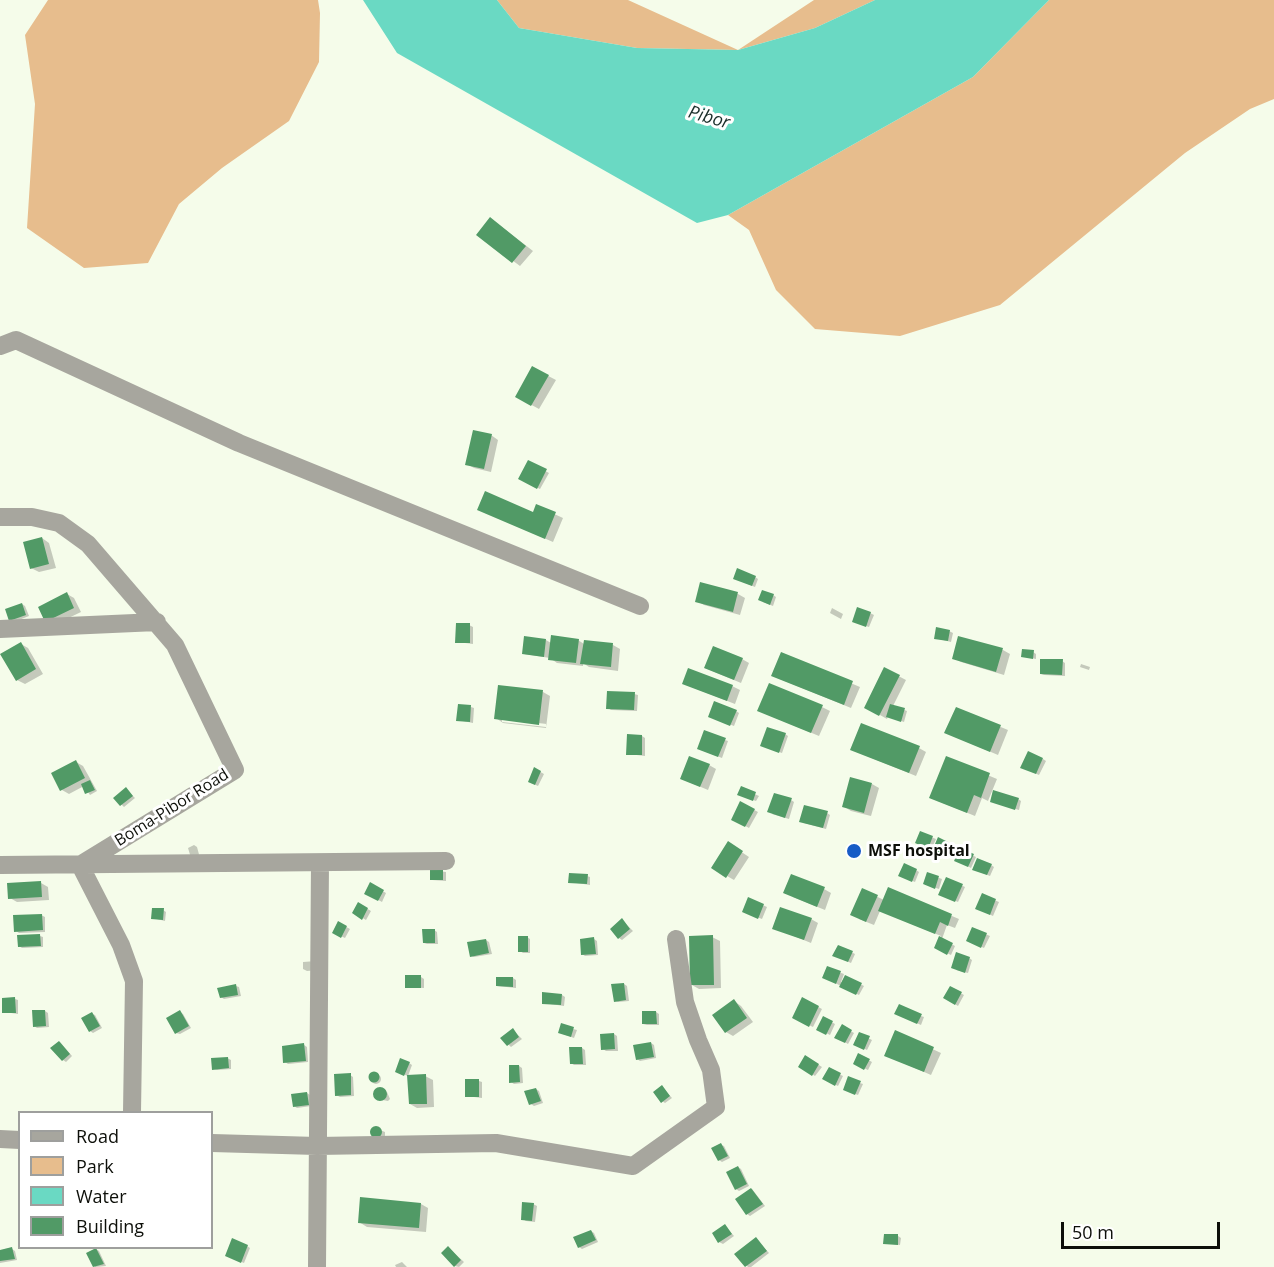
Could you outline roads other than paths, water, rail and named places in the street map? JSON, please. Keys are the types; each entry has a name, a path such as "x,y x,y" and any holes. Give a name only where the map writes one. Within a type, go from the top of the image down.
{"street":[{"path":"0,346 16,340 239,443 640,606"},
{"name":"Boma-Pibor Road","path":"0,517 32,517 59,523 88,544 175,645 235,770 80,865"},
{"path":"0,629 157,622"},
{"path":"0,865 446,861"},
{"path":"317,1267 320,863"},
{"path":"80,865 121,945 134,981 132,1111"},
{"path":"213,1143 317,1146 496,1143 633,1166 716,1107 711,1070 685,1002 676,939"},
{"path":"0,1139 18,1140"}],"water":[{"name":"Pibor","path":"363,0 497,0 519,28 637,48 738,50 815,28 875,0 1049,0 973,77 728,215 697,223 397,53"}],"place":[{"name":"MSF hospital","path":"854,851"}]}
